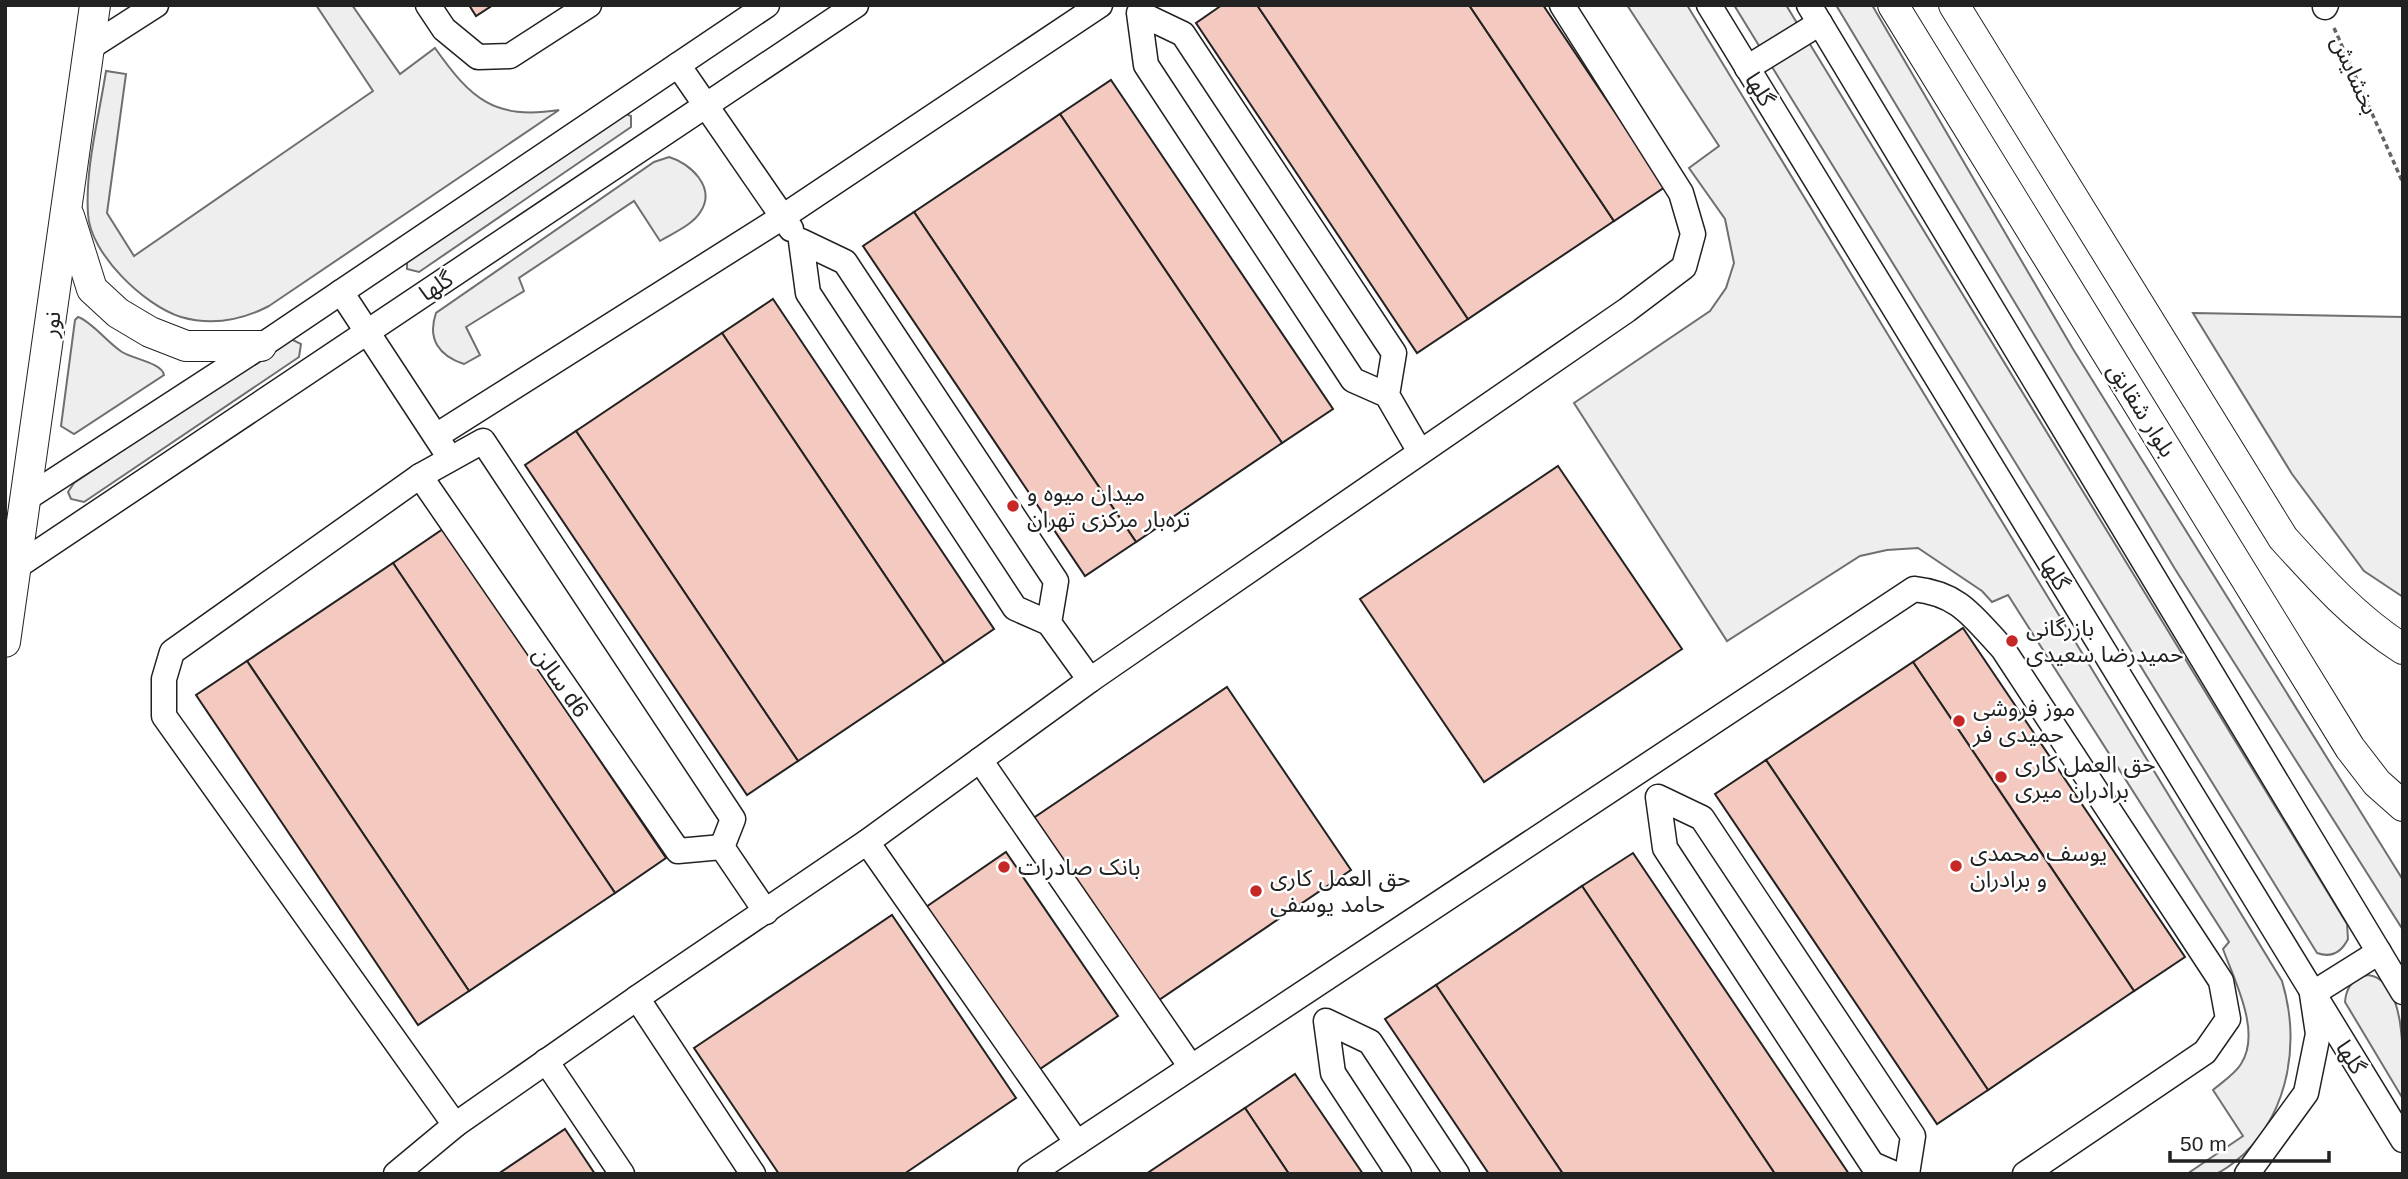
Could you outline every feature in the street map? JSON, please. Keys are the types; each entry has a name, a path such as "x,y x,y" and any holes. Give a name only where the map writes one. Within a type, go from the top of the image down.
{"main road":[{"name":"نور","path":"5,642 16,504 66,209 95,5"},
{"name":"بلوار شقایق","path":"1892,5 2350,748 2377,783 2403,806"},
{"path":"1954,5 2283,538 2322,582 2359,616 2403,649"},
{"path":"66,209 92,289 118,313 150,332 186,346 261,346"}],"street":[{"path":"89,48 156,5"},
{"path":"428,5 444,29 478,57 510,56 589,5"},
{"path":"16,504 261,346 767,5"},
{"name":"گلها","path":"11,571 856,5"},
{"path":"436,436 781,218 1100,5"},
{"path":"396,1174 455,1125 867,842 1090,680 1627,310 1684,267 1693,234 1681,193 1562,5"},
{"name":"گلها","path":"1709,5 2403,1140"},
{"path":"1136,9 1146,65 1353,380 1387,395 1420,452"},
{"path":"1136,9 1183,34 1394,353 1387,395"},
{"path":"1747,68 1814,14 2403,992"},
{"path":"678,65 781,218 801,241 845,262 1056,581 1049,623"},
{"path":"801,241 808,293 1015,608 1049,623 1090,680"},
{"path":"341,292 450,459"},
{"path":"455,1125 164,716 164,679 172,652 420,477 483,440 733,819 722,847 766,912"},
{"name":"سالن d6","path":"420,477 678,851 722,847"},
{"path":"1030,1174 1914,589 1940,592 1968,611 2003,649 2221,981 2228,1019 2205,1052 2025,1174"},
{"path":"980,760 1191,1067"},
{"path":"1642,769 1658,797 1665,848 1872,1164 1895,1174"},
{"path":"1658,797 1702,818 1913,1136 1907,1174"},
{"path":"867,842 1077,1143"},
{"path":"2247,1174 2306,1093 2318,1034 2312,994 2379,953"},
{"path":"1307,990 1326,1021 1332,1073 1399,1174"},
{"path":"637,998 753,1174"},
{"path":"1326,1021 1370,1042 1457,1174"},
{"path":"547,1061 622,1174"}],"path":[{"name":"بخشایش","path":"2325,6 2403,183"}],"shaded area":[{"path":"316,5 352,5 400,74 435,48 460,81 486,102 517,112 559,110 269,306 248,315 215,321 193,320 167,311 136,290 122,276 98,245 91,229 88,214 89,179 106,71 126,74 107,213 134,256 373,91"},
{"path":"1627,5 1687,5 2282,981 2290,1027 2290,1050 2281,1095 2260,1135 2245,1153 2222,1171 2214,1174 2187,1174 2243,1136 2213,1090 2241,1064 2249,1037 2244,1006 2223,949 2229,942 2008,595 1992,602 1982,591 1918,548 1887,550 1860,556 1727,641 1574,403 1710,311 1726,288 1734,263 1725,219 1689,168 1719,146"},
{"path":"1734,5 1786,5 2347,924 2348,939 2339,951 2327,955 2317,953"},
{"path":"1836,5 1872,5 2073,349 2403,880 2403,930 2175,569"},
{"path":"623,113 631,116 631,127 419,272 407,269 407,261"},
{"path":"669,157 692,170 703,185 705,202 693,220 660,241 634,201 519,278 524,291 466,327 480,355 464,364 455,361 437,345 433,331 436,313 654,162"},
{"path":"2193,313 2403,317 2403,597 2364,571 2292,474"},
{"path":"78,317 122,352 153,364 164,375 74,434 61,426 75,320"},
{"path":"289,338 301,344 299,357 84,502 71,499 68,492 74,483"},
{"path":"2368,975 2381,980 2390,991 2397,1007 2402,1046 2403,1099 2345,1002 2351,984"}],"building":[{"path":"469,5 493,5 476,16"},
{"path":"1222,5 1257,5 1468,319 1417,353 1196,23"},
{"path":"1257,5 1469,5 1614,221 1468,319"},
{"path":"1469,5 1543,5 1665,187 1614,221"},
{"path":"1111,80 1333,409 1282,443 1060,114"},
{"path":"1060,114 1282,443 1136,542 914,212"},
{"path":"914,212 1136,542 1085,576 863,246"},
{"path":"773,299 994,629 944,663 722,333"},
{"path":"722,333 944,663 798,761 576,431"},
{"path":"576,431 798,761 747,795 525,465"},
{"path":"1558,466 1682,649 1484,782 1360,599"},
{"path":"443,529 666,858 615,893 393,563"},
{"path":"393,563 615,893 469,991 247,661"},
{"path":"1963,628 2185,957 2134,991 1913,662"},
{"path":"247,661 469,991 418,1025 196,695"},
{"path":"1913,662 2134,991 1988,1090 1766,760"},
{"path":"1227,687 1351,870 1153,1004 1029,821"},
{"path":"1766,760 1988,1090 1937,1124 1715,794"},
{"path":"1006,852 1118,1016 1037,1071 926,907"},
{"path":"1633,853 1849,1174 1775,1174 1582,886"},
{"path":"1582,886 1775,1174 1563,1174 1436,985"},
{"path":"892,915 1016,1098 904,1174 779,1174 694,1048"},
{"path":"1436,985 1563,1174 1489,1174 1385,1019"},
{"path":"1295,1074 1363,1174 1289,1174 1245,1108"},
{"path":"1245,1108 1289,1174 1146,1174"},
{"path":"565,1129 595,1174 498,1174"}],"place":[{"name":"میدان میوه و تره‌بار مرکزی تهران","path":"1013,506"},
{"name":"بازرگانی حمیدرضا سعیدی","path":"2012,641"},
{"name":"موز فروشی حمیدی فر","path":"1959,721"},
{"name":"حق العمل کاری برادران میری","path":"2001,777"},
{"name":"یوسف محمدی و برادران","path":"1956,866"},
{"name":"بانک صادرات","path":"1004,867"},
{"name":"حق العمل کاری حامد یوسفی","path":"1256,891"}]}
